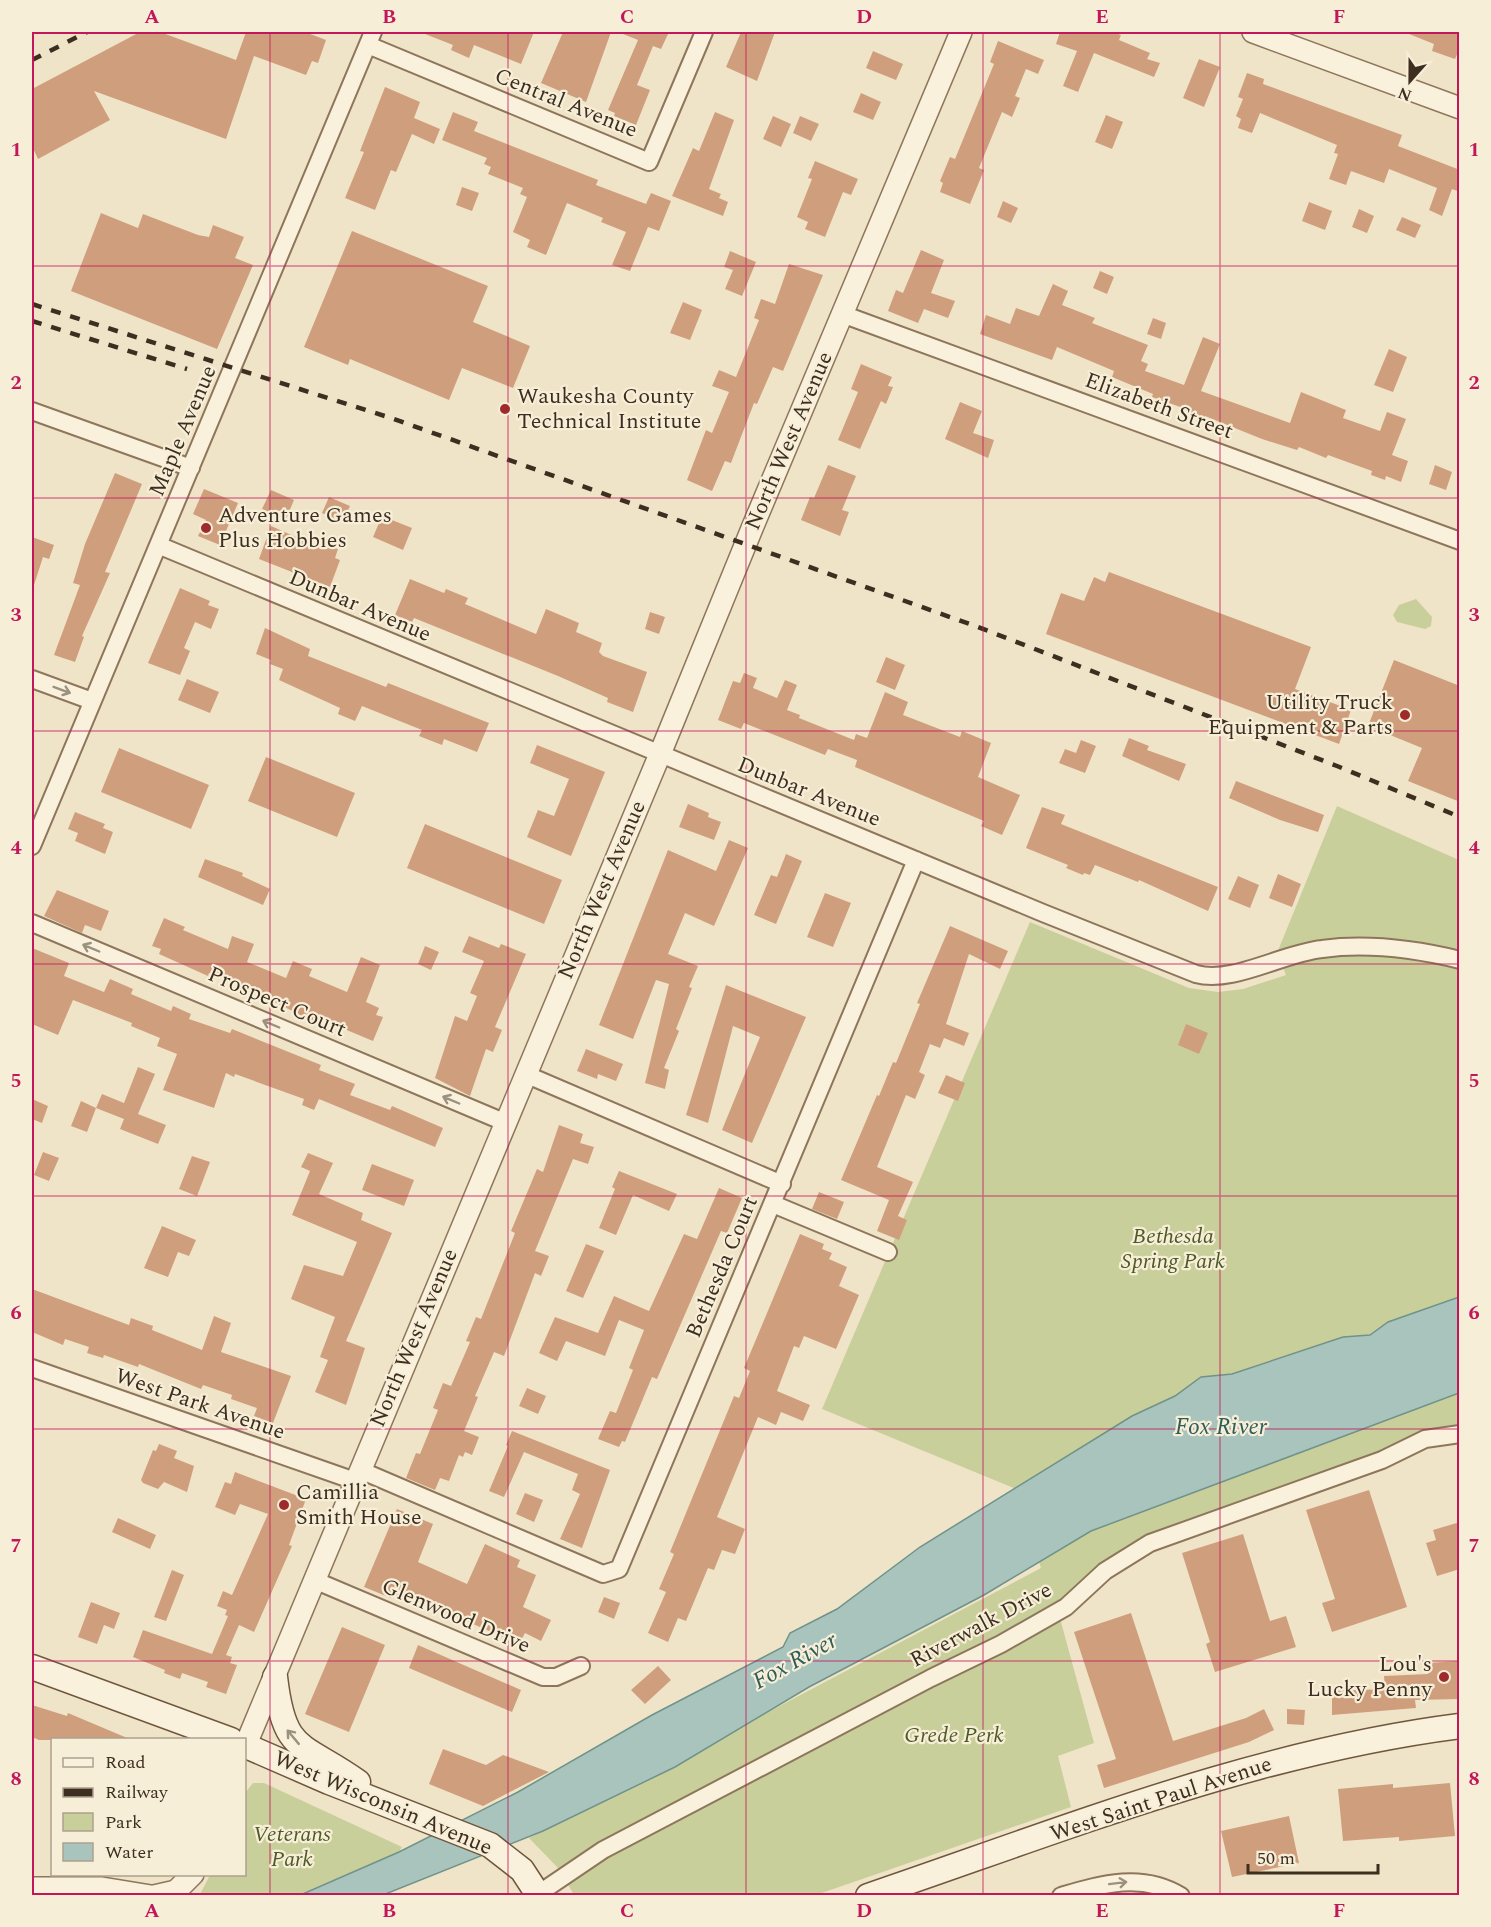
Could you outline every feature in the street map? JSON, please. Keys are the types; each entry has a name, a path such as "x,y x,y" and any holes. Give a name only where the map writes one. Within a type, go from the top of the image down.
{"main road":[{"name":"West Wisconsin Avenue","path":"32,1667 222,1738"},
{"path":"276,1677 278,1703 289,1734 298,1744 392,1806"},
{"name":"West Saint Paul Avenue","path":"868,1896 1234,1772 1360,1742 1460,1726"},
{"name":"West Wisconsin Avenue","path":"246,1747 500,1851 522,1870 538,1895"}],"street":[{"name":"Central Avenue","path":"371,38 649,162 704,32"},
{"name":"North West Avenue","path":"245,1738 276,1677 357,1475 961,32"},
{"path":"1262,33 1460,108"},
{"name":"Maple Avenue","path":"32,846 371,38"},
{"name":"Elizabeth Street","path":"842,314 1460,541"},
{"path":"32,411 191,468"},
{"name":"Dunbar Avenue","path":"158,545 916,860 1206,976 1219,977 1290,955 1342,947 1406,950 1460,960"},
{"path":"32,679 92,701"},
{"name":"Bethesda Court","path":"498,1528 603,1574 619,1569 916,860"},
{"name":"Prospect Court","path":"32,923 504,1122"},
{"path":"525,1074 782,1184"},
{"path":"773,1204 888,1252"},
{"name":"West Park Avenue","path":"32,1368 357,1475 498,1528"},
{"name":"Riverwalk Drive","path":"538,1895 603,1850 1010,1639 1066,1607 1105,1571 1150,1543 1382,1460 1425,1439 1460,1434"},
{"name":"Glenwood Drive","path":"314,1580 543,1677 556,1677 581,1666"},
{"path":"32,1888 102,1888 153,1896 176,1891 192,1876"},
{"path":"1061,1896 1099,1885 1136,1881 1151,1882 1181,1896"}],"green space":[{"path":"1416,599 1432,617 1431,626 1425,629 1397,622 1393,615 1399,605"},
{"name":"Bethesda Spring Park","path":"1337,806 1459,860 1459,1426 1415,1434 1386,1452 1192,1519 1140,1540 1055,1608 1061,1622 1094,1743 1058,1756 1071,1807 816,1895 574,1895 559,1869 529,1838 1041,1568 1016,1489 822,1409 1030,922 1189,988 1218,992 1243,989 1286,975 1277,953"},
{"name":"Veterans Park","path":"253,1783 264,1783 402,1847 399,1852 298,1895 199,1896 209,1876 246,1876 246,1792"}],"water":[{"name":"Fox River","path":"1459,1297 1459,1393 1091,1531 984,1595 809,1687 675,1767 543,1831 383,1895 298,1896 399,1852 518,1792 652,1715 783,1647 790,1633 837,1609 920,1547 1132,1416 1175,1396 1201,1377 1232,1374 1343,1337 1370,1335 1388,1322"}],"building":[{"path":"140,32 160,32 236,60 246,32 305,32 326,40 318,63 312,61 306,75 254,56 226,139 94,91 110,120 38,159 32,146 32,89"},
{"path":"420,32 534,32 521,64 474,45 469,58 451,50 453,45"},
{"path":"563,32 611,32 586,102 541,83"},
{"path":"618,32 669,32 661,49 653,46 637,85 650,90 636,125 614,116 615,113 608,110 638,40"},
{"path":"741,32 775,32 757,81 726,67"},
{"path":"1060,32 1112,32 1121,35 1119,40 1150,53 1147,59 1160,63 1154,77 1094,53 1078,92 1063,86 1077,51 1056,44"},
{"path":"1404,32 1460,32 1460,48 1455,59 1432,51 1434,44"},
{"path":"998,41 1044,60 1038,74 1026,69 1015,96 1020,98 1012,117 1002,112 979,168 984,170 970,204 940,192 943,183 940,181 950,157 955,159 994,64 990,62"},
{"path":"873,51 903,64 896,80 866,68"},
{"path":"1199,59 1220,67 1204,107 1183,98"},
{"path":"1247,73 1264,79 1263,84 1402,135 1398,146 1460,170 1460,192 1452,189 1442,216 1429,210 1437,188 1389,169 1384,183 1351,171 1346,185 1329,179 1338,154 1334,153 1337,145 1260,113 1252,133 1238,128 1241,119 1236,116 1243,99 1238,97"},
{"path":"385,87 420,102 414,118 440,129 434,144 412,134 396,172 391,170 375,210 345,198 364,152 360,151"},
{"path":"861,93 881,102 873,120 853,112"},
{"path":"453,112 478,122 474,131 598,180 596,185 646,204 651,193 671,201 659,231 648,227 630,271 612,265 626,232 601,222 603,218 567,203 546,255 527,247 530,240 513,232 527,197 520,194 523,188 488,174 491,167 484,164 487,158 442,140"},
{"path":"715,112 734,120 709,189 721,194 719,198 728,202 723,216 672,196 693,148 699,151"},
{"path":"1106,115 1123,122 1112,149 1095,142"},
{"path":"773,116 791,124 781,147 763,139"},
{"path":"800,116 819,124 811,141 793,133"},
{"path":"815,161 858,179 851,195 843,192 825,237 805,229 808,222 797,217 812,179 808,178"},
{"path":"462,187 479,193 472,211 456,205"},
{"path":"1003,201 1018,208 1011,223 997,217"},
{"path":"1309,202 1332,211 1325,230 1302,221"},
{"path":"1359,209 1374,216 1367,233 1352,227"},
{"path":"101,213 138,228 143,214 198,235 209,237 213,225 244,237 235,258 253,265 217,349 71,291"},
{"path":"1402,217 1421,225 1415,238 1396,230"},
{"path":"352,231 488,286 473,322 530,346 513,388 462,368 449,400 350,359 348,365 304,347"},
{"path":"921,250 944,260 931,293 955,301 948,318 924,309 918,323 888,311 896,290 903,293"},
{"path":"730,251 756,262 742,296 725,289 733,270 724,267"},
{"path":"789,264 823,275 783,371 773,367 757,404 754,403 731,463 725,461 712,491 687,480 706,430 712,433 729,392 712,386 719,370 736,377 759,320 754,318 761,299 775,304"},
{"path":"1100,271 1114,277 1107,294 1093,288"},
{"path":"1053,284 1068,291 1062,305 1095,318 1092,323 1148,345 1141,361 1148,364 1145,371 1184,385 1203,337 1220,344 1201,391 1290,423 1301,392 1346,410 1343,418 1380,431 1387,412 1406,419 1392,455 1408,461 1401,482 1386,476 1385,480 1371,475 1372,471 1328,455 1326,458 1299,447 1297,450 1262,439 1205,416 1203,421 1185,414 1186,409 1152,397 1153,394 1112,377 1114,371 1057,347 1052,360 980,334 986,315 1010,324 1016,308 1039,316"},
{"path":"683,302 702,310 690,340 670,333"},
{"path":"1153,318 1166,323 1161,339 1147,334"},
{"path":"1389,349 1407,357 1393,392 1374,385"},
{"path":"861,364 892,377 888,386 893,387 886,404 881,401 860,449 838,440 858,392 851,389"},
{"path":"960,402 982,411 973,433 994,440 988,458 945,439"},
{"path":"828,465 856,476 842,510 849,512 840,536 801,520 810,497 814,498"},
{"path":"1435,465 1452,472 1446,490 1429,484"},
{"path":"115,473 142,484 105,572 110,573 82,636 84,637 75,662 54,655 80,585 73,583 85,544"},
{"path":"204,489 238,503 220,545 198,536 206,520 193,514"},
{"path":"271,490 294,500 286,519 262,509"},
{"path":"329,497 350,506 343,522 322,513"},
{"path":"382,516 412,528 403,550 373,537"},
{"path":"271,526 321,548 323,544 338,549 335,558 340,560 330,587 259,559"},
{"path":"32,537 54,545 49,559 43,557 34,585 32,585"},
{"path":"1109,572 1311,647 1295,689 1351,710 1339,744 1046,634 1061,593 1084,601 1094,577 1105,582"},
{"path":"410,579 444,593 446,589 468,598 465,604 536,634 546,609 579,623 576,632 602,643 599,652 603,656 647,672 633,712 607,702 608,698 558,676 414,618 412,622 395,615"},
{"path":"180,588 210,601 208,605 219,609 211,629 195,622 184,648 190,651 180,675 148,663"},
{"path":"650,612 665,617 659,634 645,629"},
{"path":"265,628 310,649 308,656 386,687 388,683 489,723 477,752 444,739 442,745 419,736 422,730 362,706 355,721 338,714 340,708 279,680 283,669 270,664 271,660 256,654"},
{"path":"886,657 905,665 895,690 876,682"},
{"path":"1394,660 1460,686 1460,802 1408,781 1422,748 1368,726"},
{"path":"744,673 757,678 753,688 777,698 785,680 797,685 787,710 800,715 799,718 854,740 856,734 867,738 885,692 908,702 903,715 960,737 962,731 991,743 978,777 1020,795 1002,835 981,826 984,821 855,767 857,760 828,749 825,755 744,723 741,729 718,720 733,681 740,683"},
{"path":"187,679 219,692 210,713 178,700"},
{"path":"1129,738 1149,746 1147,750 1186,764 1179,781 1122,756"},
{"path":"1081,740 1096,746 1085,773 1059,763 1065,749 1076,753"},
{"path":"537,745 605,772 571,856 527,837 538,810 554,816 569,779 530,763"},
{"path":"119,748 209,785 191,829 101,792"},
{"path":"266,757 355,793 337,837 248,801"},
{"path":"1236,781 1324,815 1318,832 1280,820 1229,798"},
{"path":"688,804 709,813 708,817 721,822 714,840 679,827"},
{"path":"1042,807 1065,815 1061,824 1218,887 1208,911 1139,880 1138,882 1095,865 1090,875 1084,873 1083,875 1066,868 1068,865 1026,848"},
{"path":"75,812 105,824 103,828 113,832 105,854 75,841 78,833 68,829"},
{"path":"425,824 562,880 544,924 407,868"},
{"path":"729,840 748,848 714,926 685,913 668,954 698,966 676,1029 679,1031 664,1068 669,1070 665,1089 645,1083 669,984 656,980 633,1039 599,1025 668,850 716,871"},
{"path":"786,854 802,861 776,924 754,915 771,875 777,877"},
{"path":"205,859 243,873 242,876 270,889 263,905 198,877"},
{"path":"1278,874 1301,884 1292,907 1269,898"},
{"path":"1238,876 1259,885 1250,908 1228,899"},
{"path":"57,890 109,911 101,931 85,925 82,933 44,916"},
{"path":"825,893 851,903 833,947 807,937"},
{"path":"164,918 185,927 183,930 228,949 232,936 254,944 247,962 286,978 293,961 312,969 309,976 347,992 361,957 380,965 366,1002 379,1008 376,1015 383,1017 373,1041 318,1018 316,1023 247,988 209,973 208,976 159,954 161,949 152,946"},
{"path":"950,926 1008,951 1000,969 969,954 946,1024 969,1033 964,1046 944,1038 940,1048 930,1044 919,1072 925,1075 915,1099 906,1095 877,1167 913,1182 898,1216 907,1220 899,1240 877,1231 889,1200 841,1180 877,1095 879,1096 893,1062 896,1063 920,1004 917,1003"},
{"path":"469,936 499,948 501,944 526,954 495,1027 502,1030 493,1052 486,1049 470,1096 435,1078 455,1016 467,1021 477,996 470,993 484,961 462,952"},
{"path":"425,946 439,952 431,970 418,964"},
{"path":"32,948 69,963 64,976 104,992 110,979 133,989 131,994 171,1011 173,1006 191,1014 189,1019 230,1033 232,1029 321,1065 319,1070 355,1084 350,1095 390,1110 392,1106 443,1128 435,1147 319,1099 314,1110 302,1105 304,1099 235,1074 234,1077 226,1073 214,1108 163,1090 177,1054 157,1046 160,1038 131,1026 132,1023 73,1000 58,1035 32,1024"},
{"path":"726,985 806,1017 752,1143 722,1130 760,1037 733,1026 708,1123 686,1115"},
{"path":"1186,1024 1208,1033 1199,1054 1178,1045"},
{"path":"586,1049 623,1064 616,1081 598,1074 597,1079 577,1071"},
{"path":"138,1067 155,1074 138,1114 166,1125 158,1144 120,1129 124,1119 96,1108 102,1094 124,1103"},
{"path":"946,1075 965,1083 958,1101 938,1093"},
{"path":"32,1099 48,1106 42,1123 32,1119"},
{"path":"81,1101 96,1108 87,1132 71,1126"},
{"path":"559,1125 583,1134 580,1143 594,1147 588,1164 573,1159 535,1251 549,1256 541,1276 535,1273 504,1356 494,1352 475,1396 478,1397 464,1431 479,1437 472,1455 465,1452 463,1457 459,1455 449,1481 440,1478 435,1490 406,1478 416,1453 420,1454 438,1410 433,1408 443,1383 451,1386 470,1342 466,1341 476,1317 481,1319 515,1233 511,1231 537,1169 543,1172"},
{"path":"43,1152 59,1158 49,1181 34,1175"},
{"path":"308,1153 333,1163 319,1194 363,1213 361,1220 392,1233 346,1341 365,1348 346,1405 315,1392 328,1360 320,1357 335,1317 291,1299 304,1265 343,1276 357,1242 292,1215 310,1171 301,1167"},
{"path":"192,1156 210,1162 197,1196 179,1189"},
{"path":"372,1164 414,1180 404,1206 362,1190"},
{"path":"619,1171 677,1194 669,1211 633,1195 616,1235 599,1228 615,1189 612,1187"},
{"path":"719,1188 742,1198 727,1233 721,1231 657,1379 652,1377 625,1442 622,1441 619,1447 598,1439 610,1411 616,1413 633,1370 629,1368 644,1330 619,1320 605,1356 566,1341 557,1361 539,1353 555,1317 598,1333 614,1296 649,1311 684,1234 697,1239"},
{"path":"819,1192 844,1202 837,1219 812,1209"},
{"path":"162,1226 196,1240 189,1256 178,1252 168,1277 144,1268"},
{"path":"800,1234 824,1244 822,1249 832,1253 829,1259 847,1267 839,1286 859,1295 836,1349 804,1336 799,1348 794,1346 777,1391 810,1405 803,1421 781,1412 776,1425 758,1417 717,1517 745,1529 735,1554 722,1550 714,1570 708,1568 686,1621 678,1618 668,1642 648,1633 666,1592 659,1589 674,1554 670,1552 734,1396 739,1398 750,1371 744,1368"},
{"path":"586,1244 604,1251 583,1298 566,1291"},
{"path":"32,1289 129,1325 131,1318 153,1326 152,1330 202,1350 214,1316 231,1323 221,1352 291,1376 273,1423 254,1416 257,1408 231,1399 232,1395 203,1385 201,1389 139,1364 138,1367 104,1355 103,1358 87,1353 89,1347 65,1339 63,1345 32,1332"},
{"path":"527,1388 546,1396 538,1414 519,1406"},
{"path":"512,1431 610,1470 582,1548 560,1539 580,1494 572,1490 578,1474 524,1452 504,1497 489,1491"},
{"path":"159,1444 177,1451 174,1458 194,1466 187,1492 164,1482 158,1489 141,1480 153,1450 156,1451"},
{"path":"235,1472 306,1499 289,1545 292,1546 254,1632 239,1625 226,1655 232,1657 230,1663 237,1665 226,1694 206,1687 208,1682 182,1673 180,1679 133,1657 143,1630 212,1654 228,1616 225,1615 227,1610 217,1606 223,1591 232,1595 268,1514 240,1504 235,1515 215,1507 225,1482 231,1484"},
{"path":"1369,1490 1407,1607 1332,1632 1322,1603 1335,1599 1306,1510"},
{"path":"525,1493 543,1500 534,1522 516,1514"},
{"path":"397,1509 433,1524 418,1562 467,1584 485,1544 520,1560 517,1567 536,1575 523,1607 551,1620 541,1641 525,1633 519,1644 406,1595 404,1599 392,1594 391,1598 364,1587"},
{"path":"118,1518 156,1535 150,1549 112,1532"},
{"path":"1460,1522 1460,1569 1437,1576 1426,1543 1436,1540 1433,1530"},
{"path":"1243,1534 1270,1621 1286,1616 1296,1647 1215,1672 1206,1644 1210,1642 1182,1553"},
{"path":"172,1570 184,1575 166,1621 154,1617"},
{"path":"604,1597 620,1603 614,1619 598,1612"},
{"path":"91,1602 120,1613 114,1629 104,1625 97,1644 78,1637"},
{"path":"1131,1613 1173,1741 1246,1718 1264,1709 1274,1730 1249,1742 1104,1788 1097,1765 1116,1759 1074,1632"},
{"path":"342,1627 385,1645 349,1732 305,1714"},
{"path":"418,1645 521,1690 512,1712 409,1668"},
{"path":"1460,1661 1460,1699 1415,1700 1416,1708 1332,1715 1332,1691 1385,1689 1384,1676 1428,1674 1427,1663"},
{"path":"658,1666 671,1680 645,1704 631,1690"},
{"path":"32,1705 67,1716 68,1713 127,1738 39,1740 32,1737"},
{"path":"1287,1709 1305,1710 1304,1725 1287,1724"},
{"path":"443,1749 486,1765 503,1755 549,1772 483,1806 429,1784"},
{"path":"1450,1783 1455,1836 1399,1841 1399,1837 1343,1841 1338,1789 1393,1784 1393,1788"},
{"path":"1289,1816 1299,1863 1232,1877 1221,1831"}],"railway":[{"path":"32,60 87,32"},
{"path":"32,304 391,418 978,627 1337,766 1460,817"},
{"path":"32,321 187,369"}],"place":[{"name":"Waukesha County Technical Institute","path":"505,409"},
{"name":"Adventure Games Plus Hobbies","path":"206,528"},
{"name":"Utility Truck Equipment & Parts","path":"1405,715"},
{"name":"Camillia Smith House","path":"284,1505"},
{"name":"Lou's Lucky Penny","path":"1444,1677"}],"park label":[{"name":"Grede Perk","path":"954,1735"}]}
